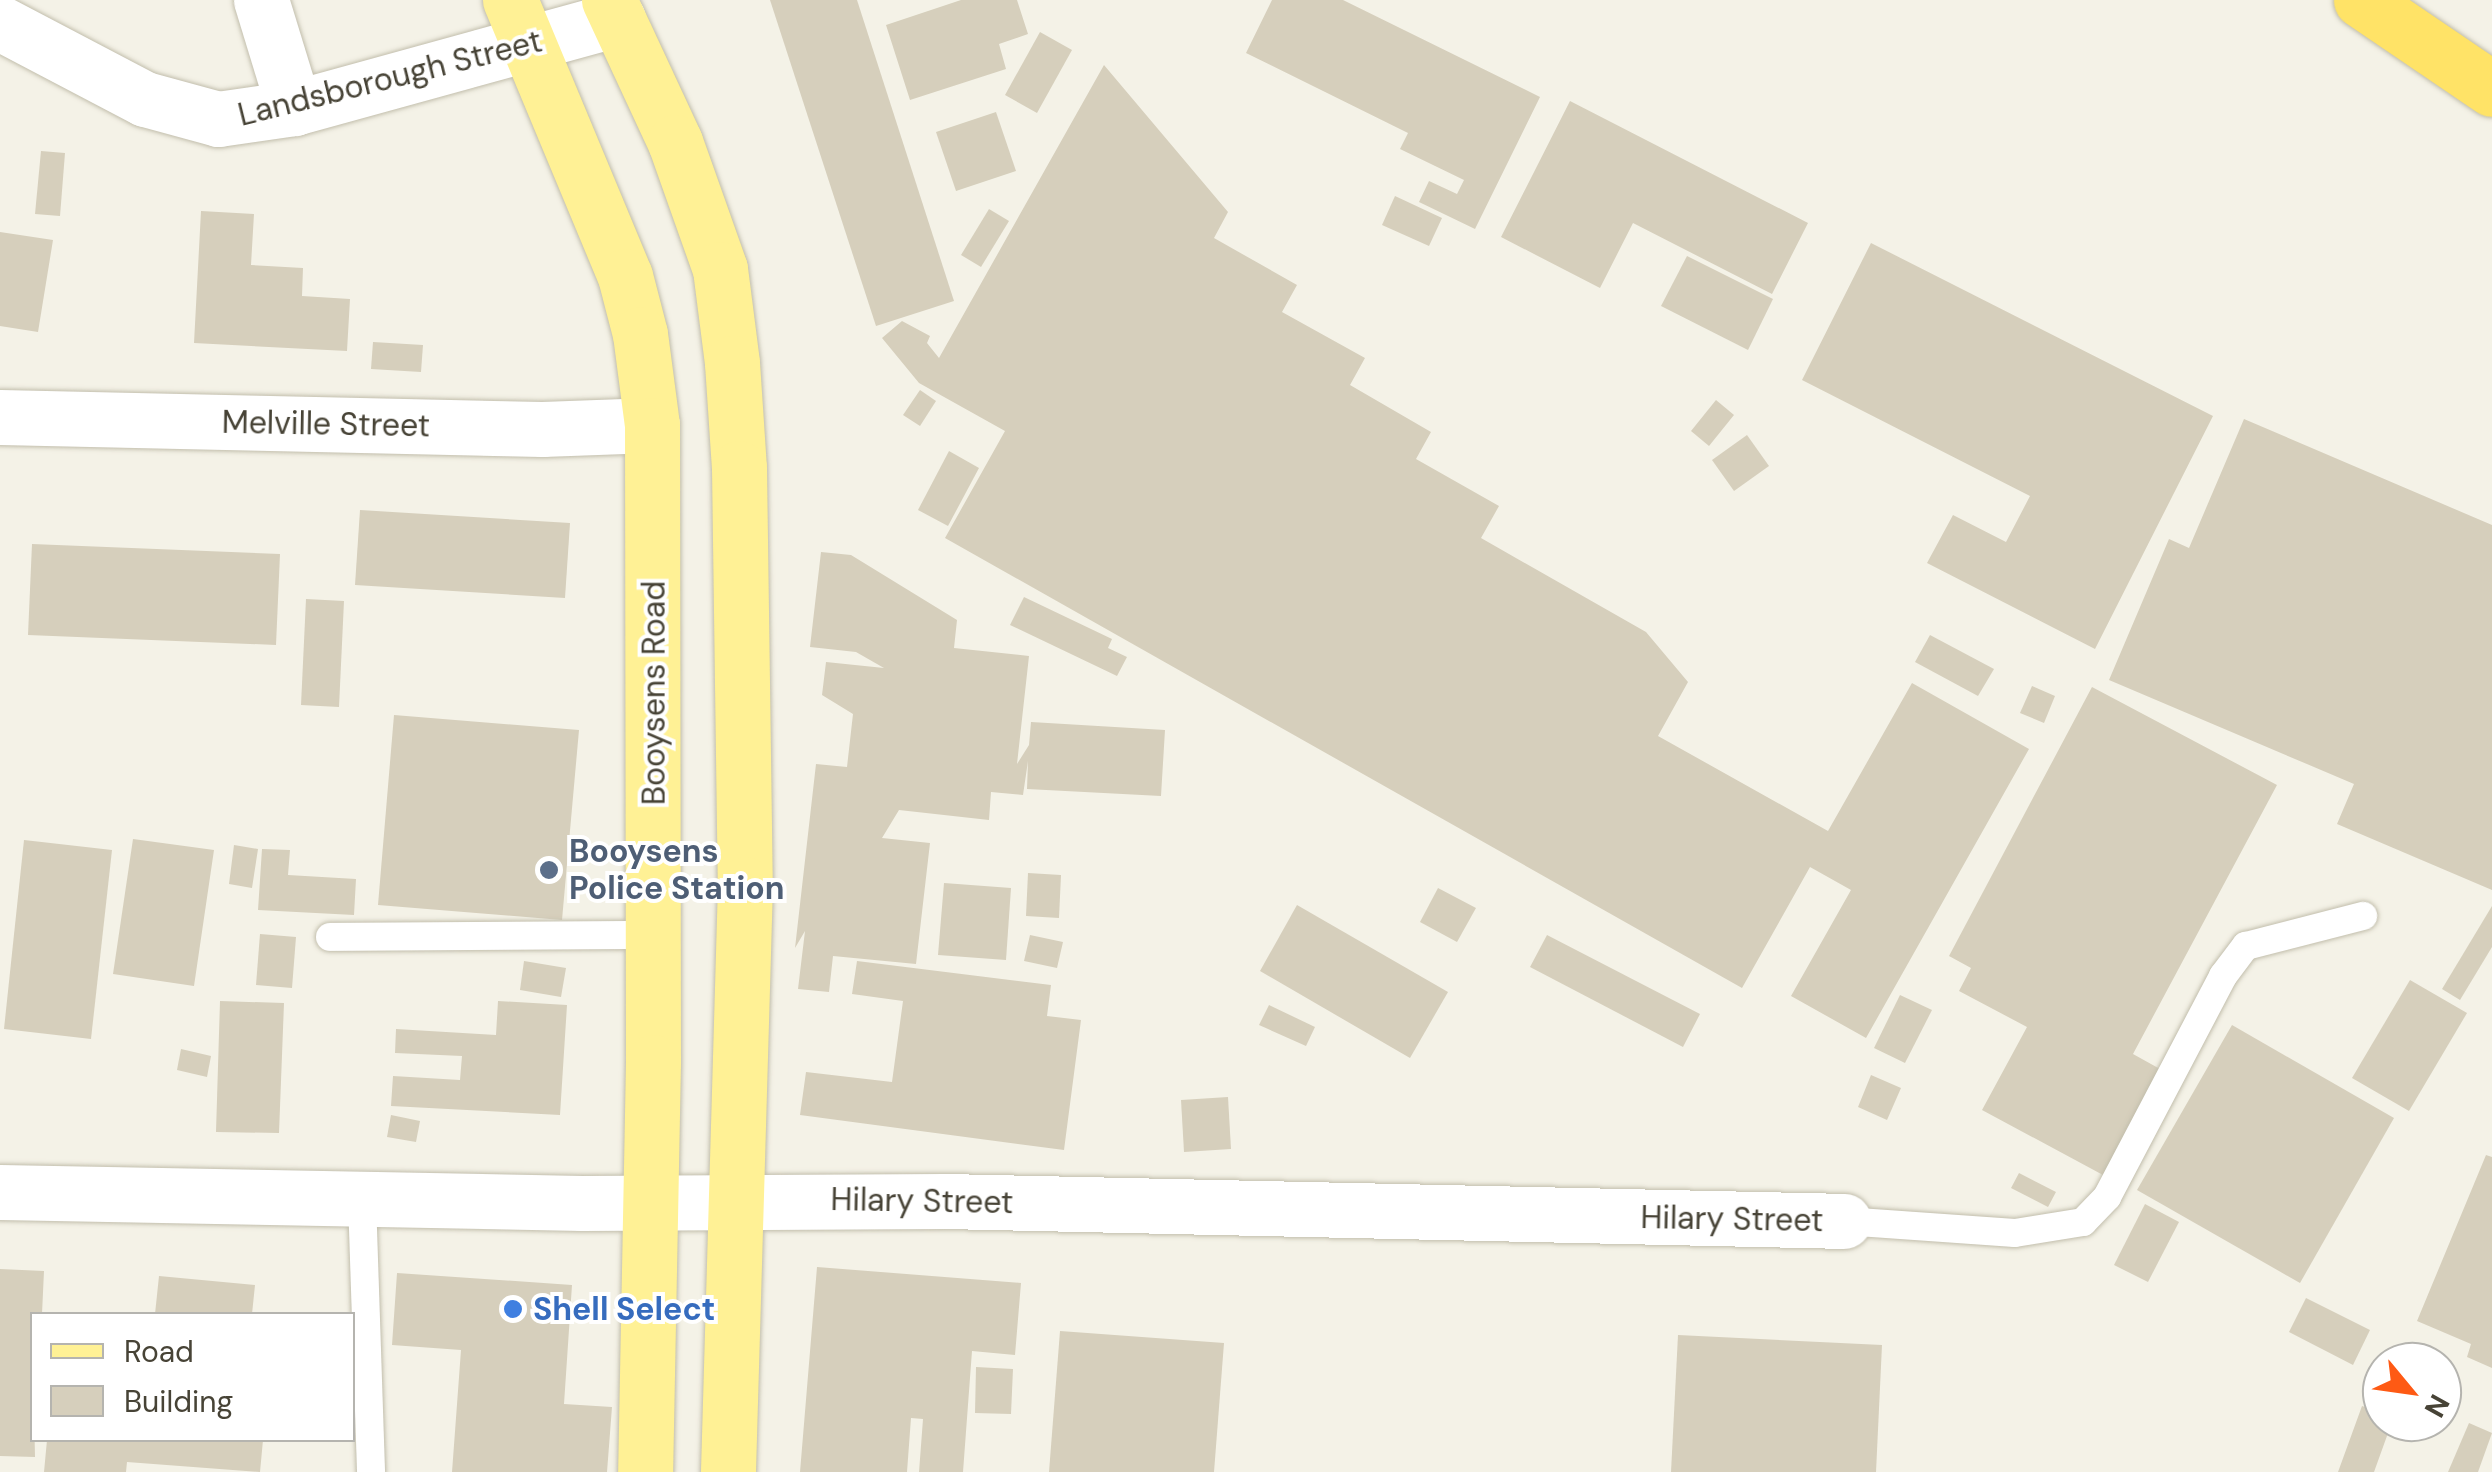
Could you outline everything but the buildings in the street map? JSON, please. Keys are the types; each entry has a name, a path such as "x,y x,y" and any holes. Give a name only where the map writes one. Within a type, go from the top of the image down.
{"highway":[{"path":"2362,0 2492,90"}],"main road":[{"path":"613,10 675,142 720,269 732,363 739,468 745,884 728,1472"},
{"name":"Booysens Road","path":"520,23 626,276 640,334 652,425 654,936 645,1472"}],"street":[{"path":"261,0 294,108"},
{"name":"Landsborough Street","path":"0,24 145,99 185,113 250,118 294,108 520,23 613,10"},
{"name":"Melville Street","path":"0,416 542,429 652,425"},
{"name":"Hilary Street","path":"0,1192 649,1202 965,1201 1844,1221"}],"lane":[{"path":"1844,1221 2015,1233 2083,1222 2106,1197 2223,976 2246,946 2363,916"},
{"path":"330,937 654,936"},
{"path":"362,1198 370,1472"}],"place":[{"name":"Booysens Police Station","path":"549,870"},
{"name":"Shell Select","path":"513,1309"}]}
